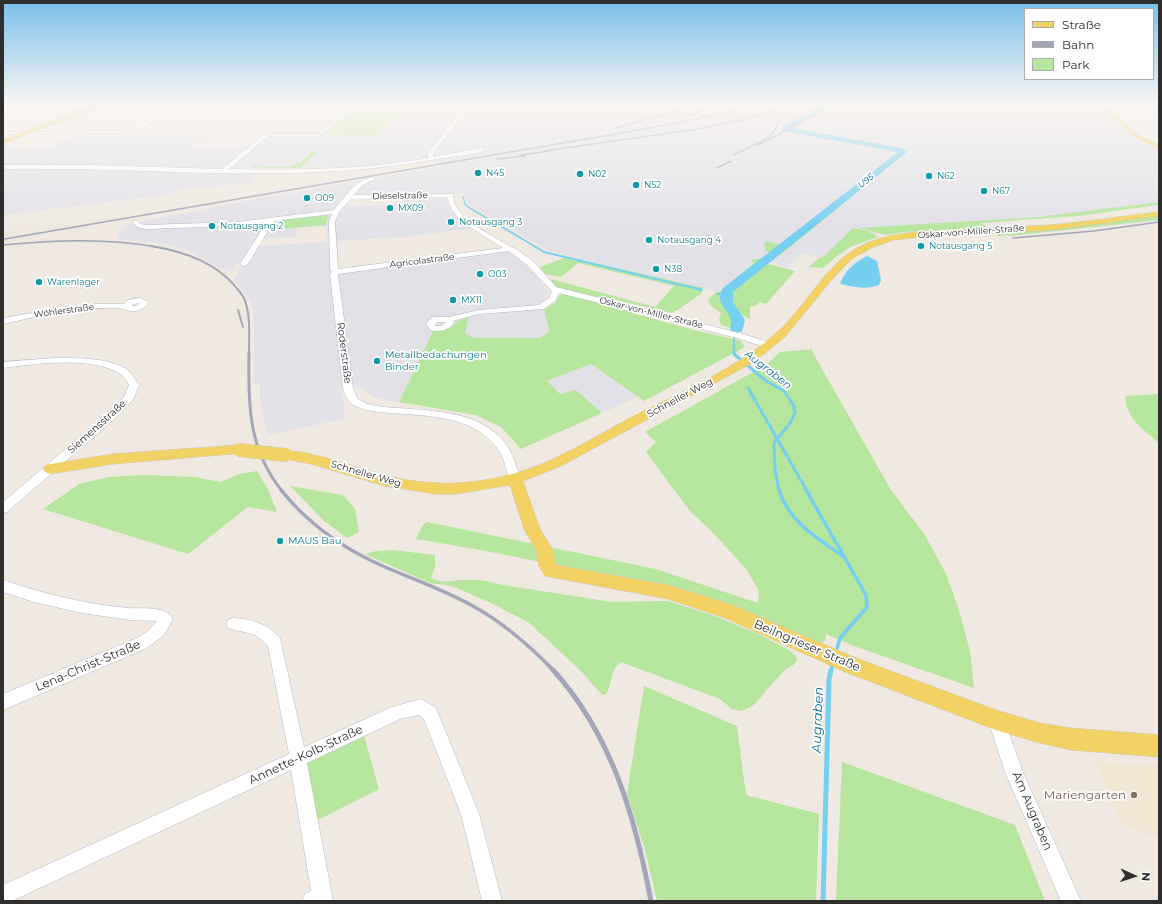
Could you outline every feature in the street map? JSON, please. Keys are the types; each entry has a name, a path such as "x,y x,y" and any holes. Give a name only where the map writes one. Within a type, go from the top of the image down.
{"main road":[{"name":"Oskar-von-Miller-Straße","path":"771,342 796,320 843,262 850,256 870,245 893,238 916,235 1052,227 1159,214"},
{"name":"Schneller Weg","path":"50,469 113,458 182,452 239,450 312,459 385,481 424,488 456,489 515,479 556,463 745,363 771,342"},
{"name":"Beilngrieser Straße","path":"515,479 533,530 543,544 547,557 547,566 552,571 668,592 730,612 822,653 996,720 1040,734 1071,739 1159,746"}],"street":[{"path":"224,170 255,144"},
{"path":"431,158 430,154 438,144"},
{"path":"4,167 111,167 224,170 356,169 482,150"},
{"path":"135,222 139,226 157,227 237,224 336,212 360,184 374,179"},
{"name":"Dieselstraße","path":"350,196 451,195 450,200 453,207 462,216 508,249"},
{"name":"Roderstraße","path":"336,212 332,222 334,269 336,272 334,274 348,388 355,401 375,408 455,417 479,426 502,447 515,479"},
{"path":"244,264 272,220"},
{"path":"448,320 479,312 541,307 546,305 552,299 556,290 551,288 530,263 516,251 508,249"},
{"name":"Agricolastraße","path":"336,272 508,249"},
{"name":"Oskar-von-Miller-Straße","path":"556,290 735,335 771,342"},
{"name":"Wöhlerstraße","path":"3,321 68,309 96,306 125,306"},
{"name":"Siemensstraße","path":"3,365 55,360 82,361 119,370 130,377 133,382 133,389 124,404 3,509"},
{"name":"Lena-Christ-Straße","path":"3,586 31,596 74,606 165,617 163,625 154,635 142,643 3,702"},
{"path":"233,624 262,630 275,643 298,759 319,899"},
{"name":"Annette-Kolb-Straße","path":"3,895 398,712 421,707 430,714 470,814 492,901"},
{"name":"Am Augraben","path":"996,720 1014,772 1071,901"}],"shaded area":[{"path":"56,144 197,144 193,147 249,147 223,168 131,165 3,164 3,148 50,147"},
{"path":"259,144 1142,144 1159,150 1159,205 1076,216 897,229 848,240 842,239 822,258 803,253 787,267 759,259 720,293 565,256 550,251 469,205 466,201 464,193 358,195 352,199 346,207 404,203 400,197 444,197 453,211 474,228 404,237 339,241 338,267 346,273 501,251 511,252 534,273 549,292 542,303 549,331 540,338 474,338 465,333 469,316 462,318 448,330 433,331 399,402 379,399 353,385 342,388 345,419 267,435 260,399 260,382 254,385 253,308 247,296 234,279 259,246 327,242 326,226 298,228 296,237 257,239 243,260 234,265 236,269 229,272 193,253 166,244 117,239 125,225 251,200 443,166 443,164 430,160 360,171 361,167 234,167 233,165"},
{"path":"3,170 258,172 250,183 183,189 167,195 3,215"},
{"path":"591,364 638,397 602,413 576,390 560,395 546,381"},
{"name":"Mariengarten","path":"1094,761 1135,765 1159,763 1159,838 1123,826"}],"green space":[{"path":"312,151 317,152 301,168 252,168 256,164 259,164 255,167 292,167 296,163 299,163"},
{"path":"849,194 854,195 779,256 766,251 764,245 767,241 780,245 843,195 847,196"},
{"path":"1159,202 1159,205 1078,216 981,223 987,227 904,232 887,235 859,228 1038,217"},
{"path":"328,216 326,225 270,230 275,222 281,220"},
{"path":"1159,216 1159,220 1009,236 997,236 996,234"},
{"path":"853,228 868,231 878,237 850,247 823,268 809,267 820,257 822,258"},
{"path":"567,257 704,288 701,290 702,293 671,313 607,298 573,292 556,287 551,279 655,307 674,286 578,263 561,277 545,274 540,267"},
{"path":"754,259 761,259 770,262 768,264 795,271 766,304 760,302 757,305 750,307 750,319 729,308 737,320 735,329 721,325 719,320 721,313 710,305 708,300 716,292 720,292 754,263 751,261"},
{"path":"562,294 574,296 693,330 738,340 742,342 745,347 644,401 591,364 547,381 560,394 576,390 602,413 521,449 501,427 476,415 399,402 433,331 444,330 469,315 465,333 474,338 540,338 549,331 544,309 555,303"},
{"path":"812,349 891,490 925,535 946,574 958,607 970,651 974,688 854,646 826,634 825,641 818,644 681,590 481,550 416,539 423,525 427,522 656,569 758,603 759,591 746,569 715,535 689,510 646,452 656,442 645,432 766,365 780,352"},
{"path":"1159,394 1159,443 1131,416 1126,403 1126,396"},
{"path":"257,471 268,489 277,512 248,507 188,554 43,509 79,484 109,477 144,475 196,477 220,482 240,474"},
{"path":"290,486 343,495 355,509 359,532 347,538 324,521"},
{"path":"393,550 435,555 435,567 431,578 440,581 480,580 612,602 668,601 715,616 758,634 789,650 796,656 797,661 786,669 756,703 741,711 732,709 720,699 621,662 613,674 605,695 602,695 581,671 528,622 489,602 452,586 430,583 365,554 376,551"},
{"path":"644,686 737,726 746,795 819,814 816,901 657,901 645,850 627,794"},
{"path":"364,736 379,789 316,821 305,762"},
{"path":"842,762 1015,825 1045,901 836,901"}],"water":[{"path":"867,256 877,261 881,280 879,285 864,288 840,284 850,267"}],"waterway":[{"name":"U95","path":"737,329 739,320 738,316 727,302 727,291 903,152 901,150 869,144"},
{"name":"Augraben","path":"783,247 852,194"},
{"path":"463,197 465,204 468,207 536,247"},
{"path":"534,246 544,252 702,290"},
{"name":"Augraben","path":"774,254 784,246"},
{"name":"Augraben","path":"766,261 727,291 728,304 739,320 734,339 734,354 766,381 784,391 794,406 795,413 791,422 777,439"},
{"path":"718,294 726,295"},
{"name":"Augraben","path":"748,388 777,439"},
{"name":"Augraben","path":"777,439 807,491"},
{"name":"Augraben","path":"777,439 774,443 775,469 779,491"},
{"name":"Augraben","path":"779,490 783,501 797,520 814,536 843,556"},
{"name":"Augraben","path":"806,490 866,595 867,607 840,638 836,652"},
{"name":"Augraben","path":"831,671 833,663"},
{"name":"Augraben","path":"823,901 829,679 831,670"}],"railway":[{"path":"5,239 556,144"},
{"path":"544,151 592,144"},
{"path":"734,155 756,144"},
{"path":"520,155 550,151"},
{"path":"497,159 526,156"},
{"path":"717,168 731,161"},
{"path":"1013,238 1094,231 1159,222"},
{"path":"3,245 42,242 100,241 152,246"},
{"path":"152,246 157,247"},
{"path":"152,246 197,258 227,277 244,298 248,311 249,325 249,390 252,425 262,459 282,491"},
{"path":"238,310 243,327"},
{"path":"281,490 301,512 335,540 374,562 447,593 483,612 515,635 553,670"},
{"path":"553,670 573,695 591,722 606,750 618,778 629,808 645,870 651,901"}],"place":[{"name":"N45","path":"478,173"},
{"name":"N02","path":"580,174"},
{"name":"N62","path":"929,176"},
{"name":"N52","path":"636,185"},
{"name":"N67","path":"984,191"},
{"name":"O09","path":"307,198"},
{"name":"MX09","path":"390,208"},
{"name":"Notausgang 3","path":"451,222"},
{"name":"Notausgang 2","path":"212,226"},
{"name":"Notausgang 4","path":"649,240"},
{"name":"Notausgang 5","path":"921,246"},
{"name":"N38","path":"656,269"},
{"name":"O03","path":"480,274"},
{"name":"Warenlager","path":"39,282"},
{"name":"MX11","path":"453,300"},
{"name":"Metallbedachungen Binder","path":"377,361"},
{"name":"MAUS Bau","path":"280,541"},
{"name":"Mariengarten","path":"1134,795"}]}
